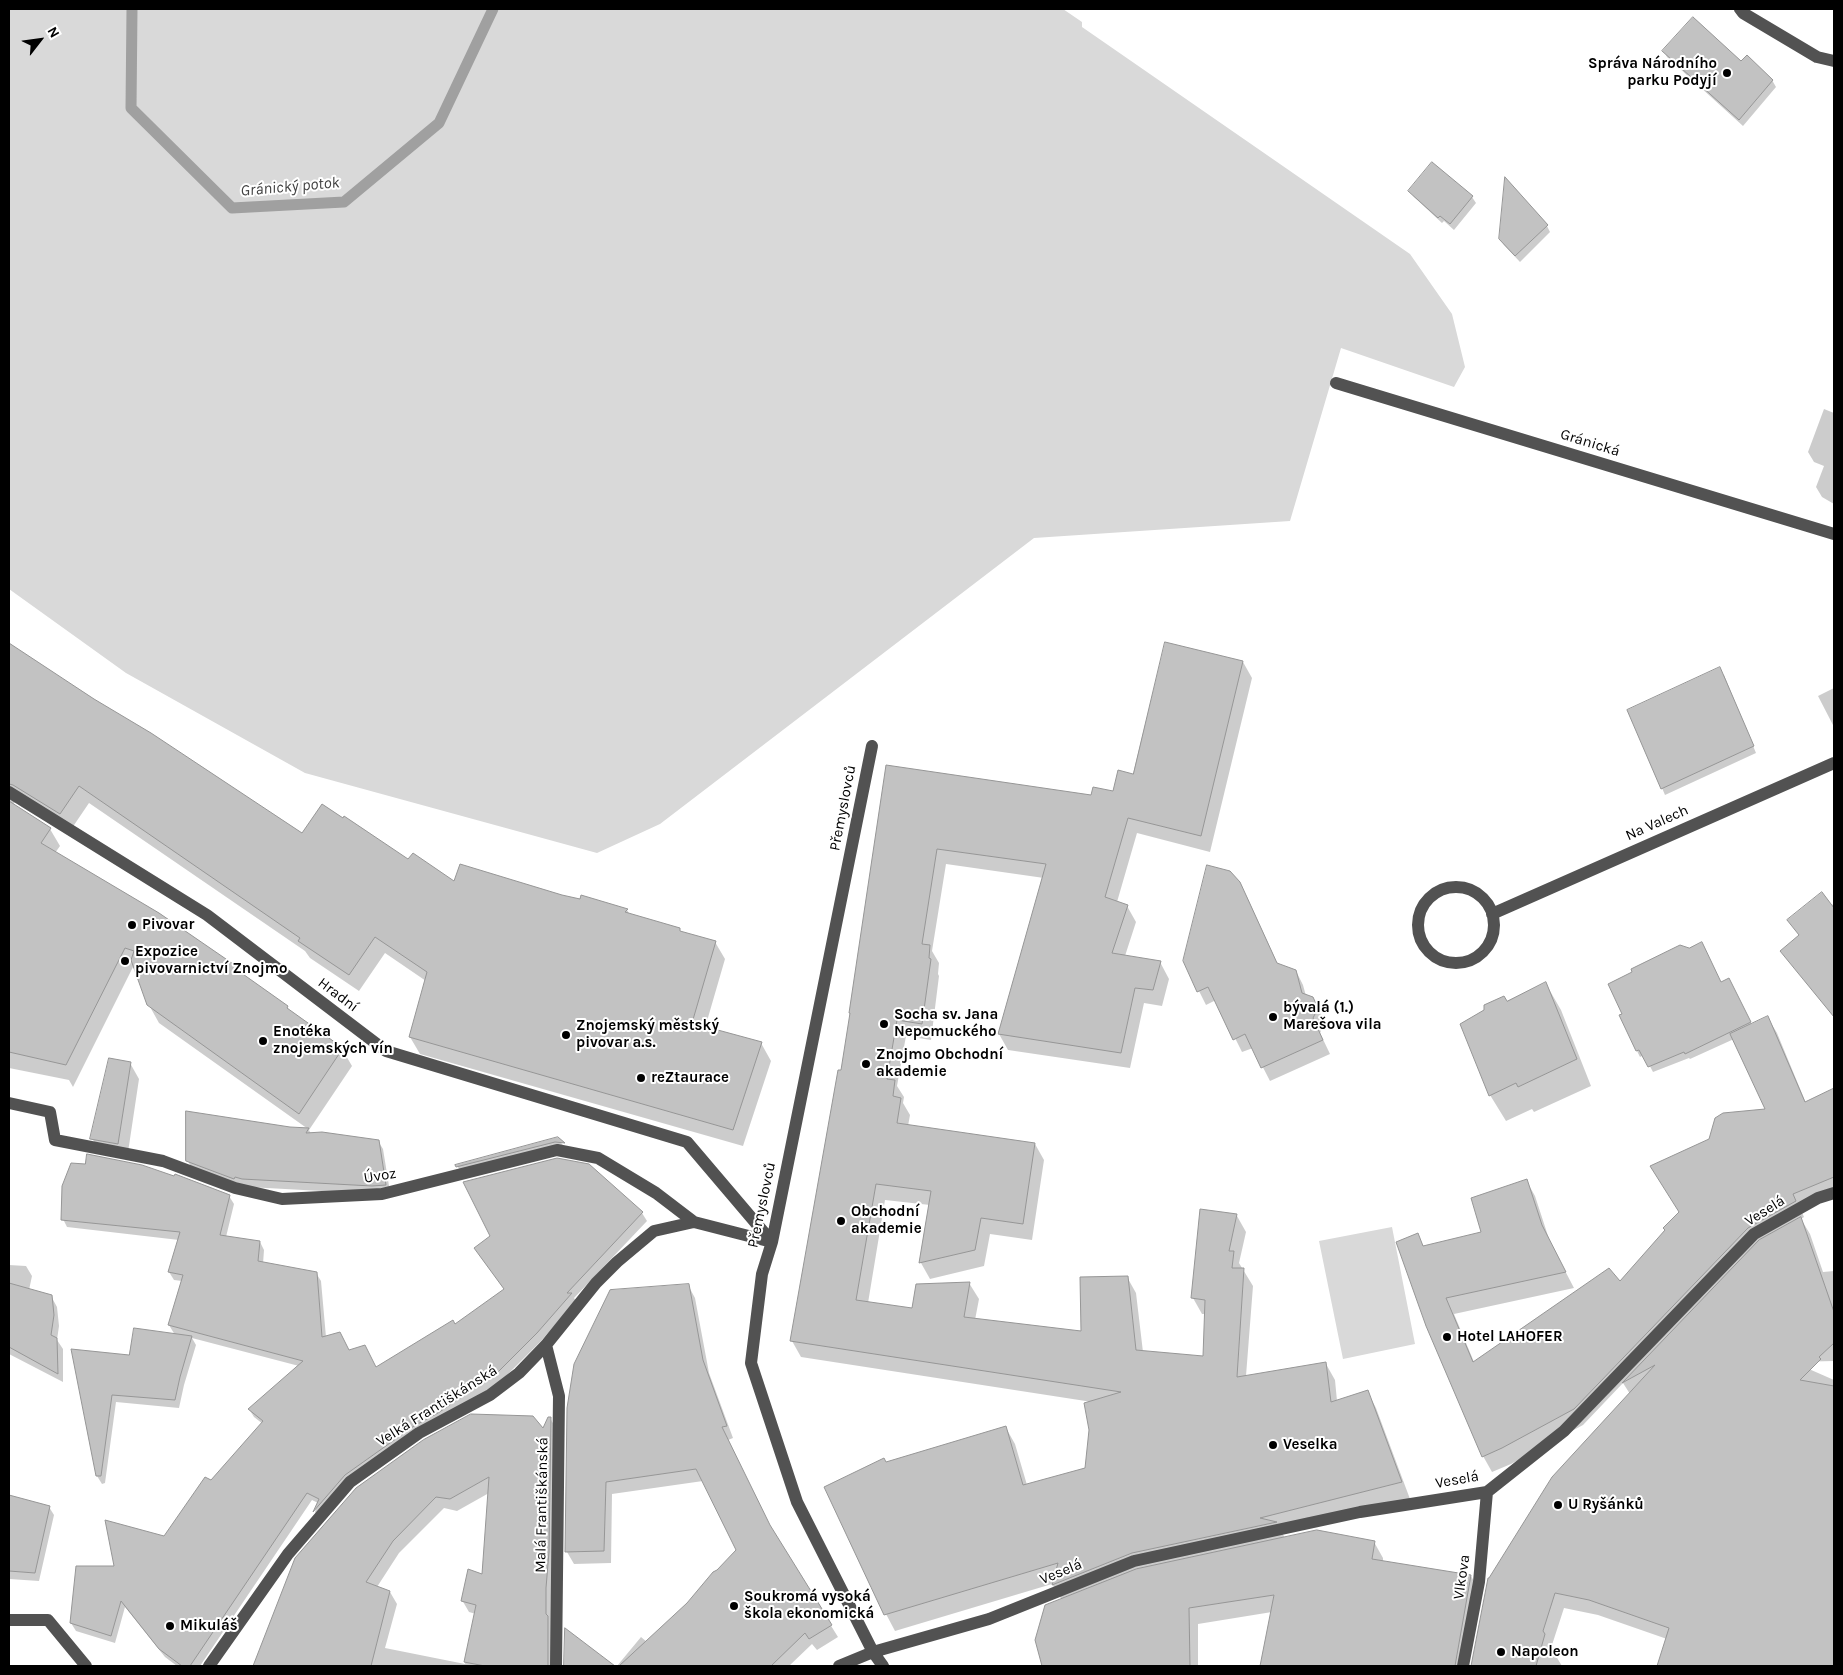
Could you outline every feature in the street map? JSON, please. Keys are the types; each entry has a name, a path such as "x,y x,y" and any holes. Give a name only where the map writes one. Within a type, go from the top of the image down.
{"street":[{"path":"1740,9 1743,13 1817,58 1834,61"},
{"name":"Gránická","path":"1336,384 1834,534"},
{"name":"Přemyslovců","path":"872,746 772,1242 762,1274 751,1363 797,1502 873,1652 883,1666"},
{"name":"Na Valech","path":"1492,914 1834,763"},
{"name":"Hradní","path":"9,792 207,915 386,1051 687,1142 772,1242"},
{"path":"1454,886 1467,888 1478,893 1487,902 1492,914 1495,926 1492,938 1486,949 1475,958 1464,962 1451,962 1439,958 1429,951 1422,940 1419,916 1424,904 1432,895 1442,890 1454,886"},
{"name":"Úvoz","path":"9,1103 50,1112 55,1140 163,1161 235,1188 282,1199 382,1194 557,1150 598,1158 656,1192 694,1222"},
{"name":"Veselá","path":"839,1666 873,1652 990,1619 1134,1561 1360,1512 1487,1492 1564,1431 1754,1234 1818,1198 1834,1193"},
{"name":"Velká Františkánská","path":"209,1666 288,1554 350,1482 419,1433 490,1395 519,1373 546,1345 596,1283 646,1237 654,1231 694,1222 772,1242"},
{"name":"Malá Františkánská","path":"546,1345 559,1396 556,1666"},
{"name":"Vlkova","path":"1464,1666 1479,1582 1487,1492"},
{"path":"9,1620 48,1620 86,1666"}],"shaded area":[{"path":"9,9 1063,9 1082,22 1082,27 1410,254 1452,314 1465,367 1454,387 1341,348 1290,521 1034,538 660,824 597,853 305,773 126,673 9,589"},
{"path":"1392,1227 1415,1344 1343,1359 1319,1241"}],"building":[{"name":"Správa Národního parku Podyjí","path":"1693,17 1741,61 1747,55 1773,80 1739,120 1662,51"},
{"path":"1432,162 1473,196 1450,224 1440,216 1438,218 1408,191"},
{"path":"1505,177 1548,225 1515,256 1499,239"},
{"path":"1165,642 1243,661 1201,836 1128,818 1105,897 1128,905 1112,953 1161,961 1153,990 1135,988 1121,1053 998,1034 1046,864 937,849 922,944 930,945 929,958 931,959 922,1024 897,1020 887,1079 895,1080 893,1096 901,1098 897,1123 1035,1143 1023,1224 981,1218 975,1250 919,1263 931,1191 876,1184 856,1300 912,1308 916,1284 970,1282 964,1317 1081,1331 1080,1277 1128,1276 1136,1350 1203,1356 1205,1300 1191,1298 1200,1209 1237,1214 1229,1251 1234,1251 1232,1268 1244,1268 1237,1377 1326,1362 1331,1402 1368,1390 1402,1482 1260,1518 1277,1522 1132,1553 1052,1585 1058,1563 884,1615 824,1487 884,1458 886,1462 1006,1426 1023,1485 1085,1468 1089,1430 1084,1403 1121,1392 790,1341 838,1070 841,1070 886,765 1091,795 1093,787 1113,791 1118,770 1133,774"},
{"path":"9,643 94,699 151,733 302,833 322,804 343,818 344,816 408,859 413,853 454,881 460,864 562,895 580,899 581,895 628,909 625,912 716,941 692,1023 762,1042 733,1130 409,1037 427,972 375,937 349,975 298,941 300,938 79,786 60,814 9,784"},
{"path":"1720,667 1754,746 1661,789 1627,710"},
{"path":"9,801 51,828 41,843 159,913 242,970 240,972 343,1048 299,1114 147,1005 131,960 134,951 125,948 66,1065 9,1052"},
{"path":"1207,865 1230,871 1240,882 1277,963 1296,970 1302,993 1313,997 1318,1008 1313,1018 1323,1040 1261,1068 1245,1034 1233,1040 1208,987 1197,992 1183,961"},
{"path":"1822,892 1834,908 1834,1017 1780,951 1799,935 1787,920"},
{"path":"1702,942 1721,982 1729,978 1751,1022 1685,1054 1684,1052 1648,1067 1639,1050 1636,1051 1619,1015 1622,1014 1608,984 1632,972 1631,969 1680,945 1689,948"},
{"path":"1546,982 1577,1059 1518,1087 1516,1083 1489,1096 1460,1024 1484,1010 1484,1005 1504,996 1507,1001"},
{"path":"1768,1016 1805,1102 1834,1088 1834,1177 1793,1194 1796,1201 1748,1228 1574,1409 1482,1457 1426,1326 1396,1242 1418,1233 1423,1246 1481,1232 1471,1198 1527,1179 1542,1225 1566,1272 1446,1298 1473,1362 1609,1268 1620,1281 1665,1230 1663,1228 1679,1212 1650,1166 1709,1139 1715,1118 1723,1113 1765,1109 1730,1034"},
{"path":"109,1058 131,1062 118,1144 90,1139"},
{"path":"186,1111 290,1127 309,1128 306,1133 322,1132 379,1140 386,1185 372,1186 242,1179 235,1177 234,1179 186,1161"},
{"path":"558,1137 565,1143 555,1142 456,1167 455,1165"},
{"path":"87,1154 142,1165 174,1176 175,1174 230,1195 220,1235 260,1241 258,1261 317,1272 322,1337 340,1332 349,1350 365,1345 376,1367 453,1320 455,1324 504,1289 474,1248 490,1236 463,1182 557,1158 589,1164 643,1212 567,1293 572,1293 537,1333 497,1373 438,1413 414,1426 345,1475 313,1512 319,1499 307,1493 190,1666 182,1666 159,1649 121,1601 111,1636 70,1623 76,1566 114,1566 105,1520 164,1536 205,1477 211,1480 263,1421 248,1409 303,1361 168,1325 183,1275 168,1272 180,1232 61,1220 62,1186 71,1163 85,1164"},
{"path":"1801,1217 1834,1312 1834,1343 1819,1357 1821,1359 1800,1380 1834,1386 1834,1666 1657,1666 1669,1628 1589,1600 1555,1593 1543,1631 1545,1634 1536,1666 1471,1666 1488,1578 1552,1477 1655,1365 1622,1383 1759,1240"},
{"path":"9,1283 52,1295 54,1315 51,1335 57,1338 58,1374 9,1347"},
{"path":"689,1284 703,1360 727,1426 722,1427 770,1525 832,1625 809,1639 805,1633 771,1666 619,1666 687,1603 713,1572 736,1550 696,1469 606,1482 604,1551 565,1552 567,1408 574,1364 610,1290"},
{"path":"134,1328 192,1336 175,1400 112,1395 101,1476 96,1476 71,1349 129,1355"},
{"path":"471,1414 533,1416 543,1428 548,1417 551,1417 549,1552 546,1588 548,1666 485,1666 464,1662 476,1605 461,1601 468,1569 482,1574 489,1477 450,1499 436,1497 393,1541 366,1582 390,1591 371,1666 253,1666 295,1558 356,1488 423,1440"},
{"path":"9,1495 50,1506 35,1573 9,1571"},
{"path":"1317,1530 1375,1541 1372,1559 1471,1575 1455,1666 1260,1666 1274,1595 1189,1608 1190,1666 1042,1666 1035,1640 1045,1605 1136,1569"},
{"path":"565,1628 615,1666 564,1666"}],"waterway":[{"name":"Gránický potok","path":"132,9 131,108 232,208 344,202 439,123 493,9"}],"place":[{"name":"Správa Národního parku Podyjí","path":"1727,73"},
{"name":"Pivovar","path":"132,925"},
{"name":"Expozice pivovarnictví Znojmo","path":"125,961"},
{"name":"bývalá (1.) Marešova vila","path":"1273,1017"},
{"name":"Socha sv. Jana Nepomuckého","path":"884,1024"},
{"name":"Znojemský městský pivovar a.s.","path":"566,1035"},
{"name":"Enotéka znojemských vín","path":"263,1041"},
{"name":"Znojmo Obchodní akademie","path":"866,1064"},
{"name":"reZtaurace","path":"641,1078"},
{"name":"Obchodní akademie","path":"841,1221"},
{"name":"Hotel LAHOFER","path":"1447,1337"},
{"name":"Veselka","path":"1273,1445"},
{"name":"U Ryšánků","path":"1558,1505"},
{"name":"Soukromá vysoká škola ekonomická","path":"734,1606"},
{"name":"Mikuláš","path":"170,1626"},
{"name":"Napoleon","path":"1501,1652"}]}
